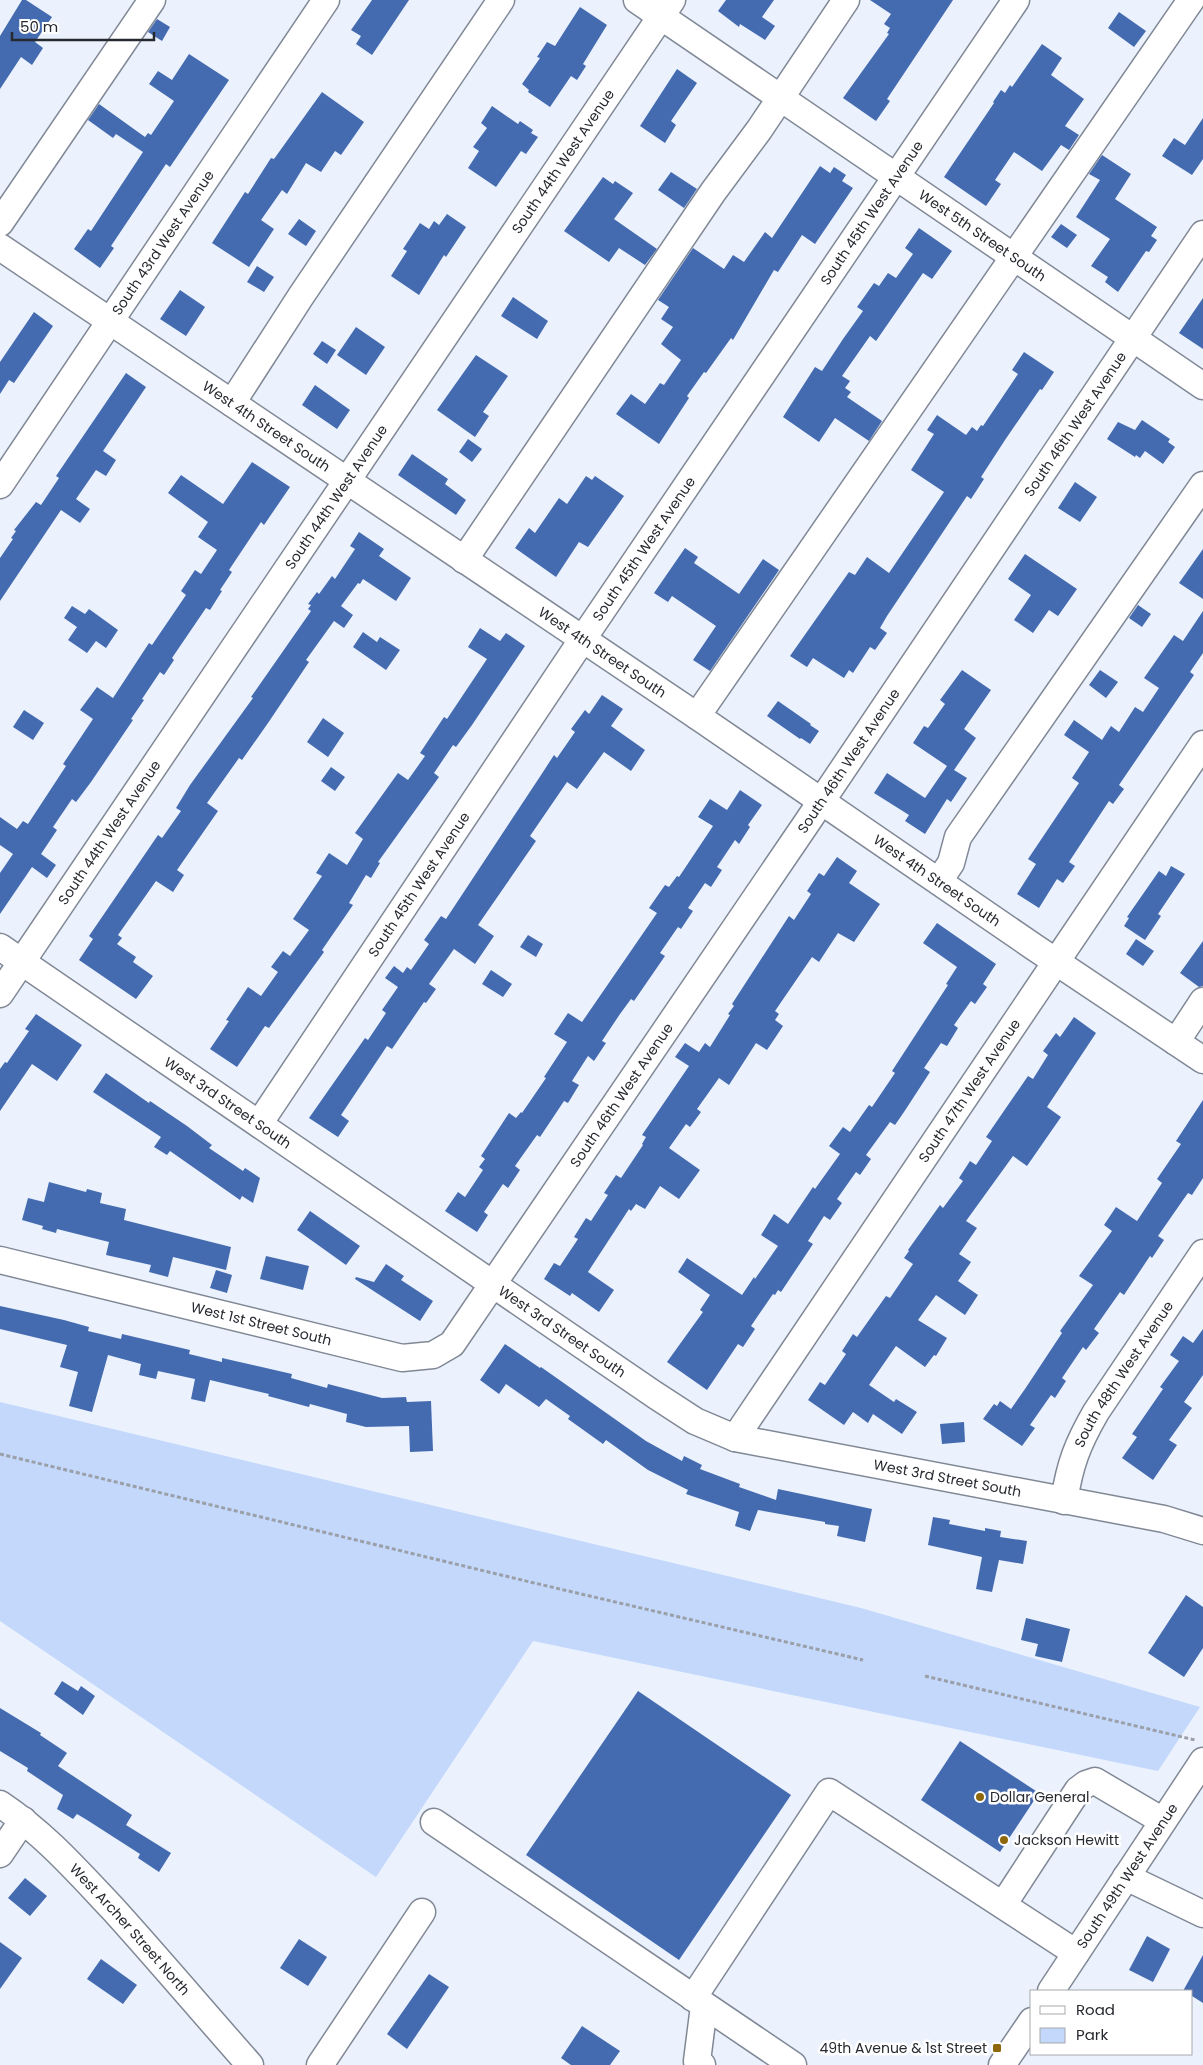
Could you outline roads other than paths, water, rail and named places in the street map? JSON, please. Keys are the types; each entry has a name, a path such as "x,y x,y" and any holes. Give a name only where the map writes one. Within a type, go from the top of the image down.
{"street":[{"path":"0,223 152,0"},
{"name":"South 43rd West Avenue","path":"0,485 326,0"},
{"path":"232,404 307,288 501,0"},
{"name":"West 5th Street South","path":"637,0 667,8 781,98 1203,386"},
{"path":"464,560 713,192 781,98 846,0"},
{"name":"South 45th West Avenue","path":"259,1124 582,640 1016,0"},
{"path":"697,716 1191,0"},
{"name":"South 44th West Avenue","path":"0,994 667,8"},
{"name":"South 46th West Avenue","path":"493,1285 822,801 1203,234"},
{"name":"West 4th Street South","path":"0,247 697,716 1056,962 1203,1060"},
{"path":"938,881 951,863 958,837 1203,485"},
{"name":"South 47th West Avenue","path":"735,1438 1203,744"},
{"name":"West 3rd Street South","path":"0,947 695,1421 735,1438 1164,1519 1203,1531"},
{"path":"1176,1042 1203,1001"},
{"name":"South 48th West Avenue","path":"1064,1501 1069,1470 1082,1437 1096,1412 1203,1254"},
{"name":"West 1st Street South","path":"0,1260 402,1358 432,1355 452,1344 493,1285"},
{"name":"South 49th West Avenue","path":"1052,1990 1203,1761"},
{"path":"1003,1905 1078,1790 1086,1784 1095,1781 1164,1821"},
{"path":"702,2065 697,2061 698,2002 829,1792 1076,1953"},
{"name":"West Archer Street North","path":"0,1804 23,1820 60,1852 250,2065"},
{"path":"0,1854 23,1820"},
{"path":"434,1822 793,2065"},
{"path":"1126,1877 1203,1914"},
{"path":"320,2065 422,1912"},
{"path":"1002,2065 1030,2024"}],"place":[{"name":"Dollar General","path":"980,1797"},
{"name":"Jackson Hewitt","path":"1004,1840"},
{"name":"49th Avenue & 1st Street","path":"997,2048"}]}
